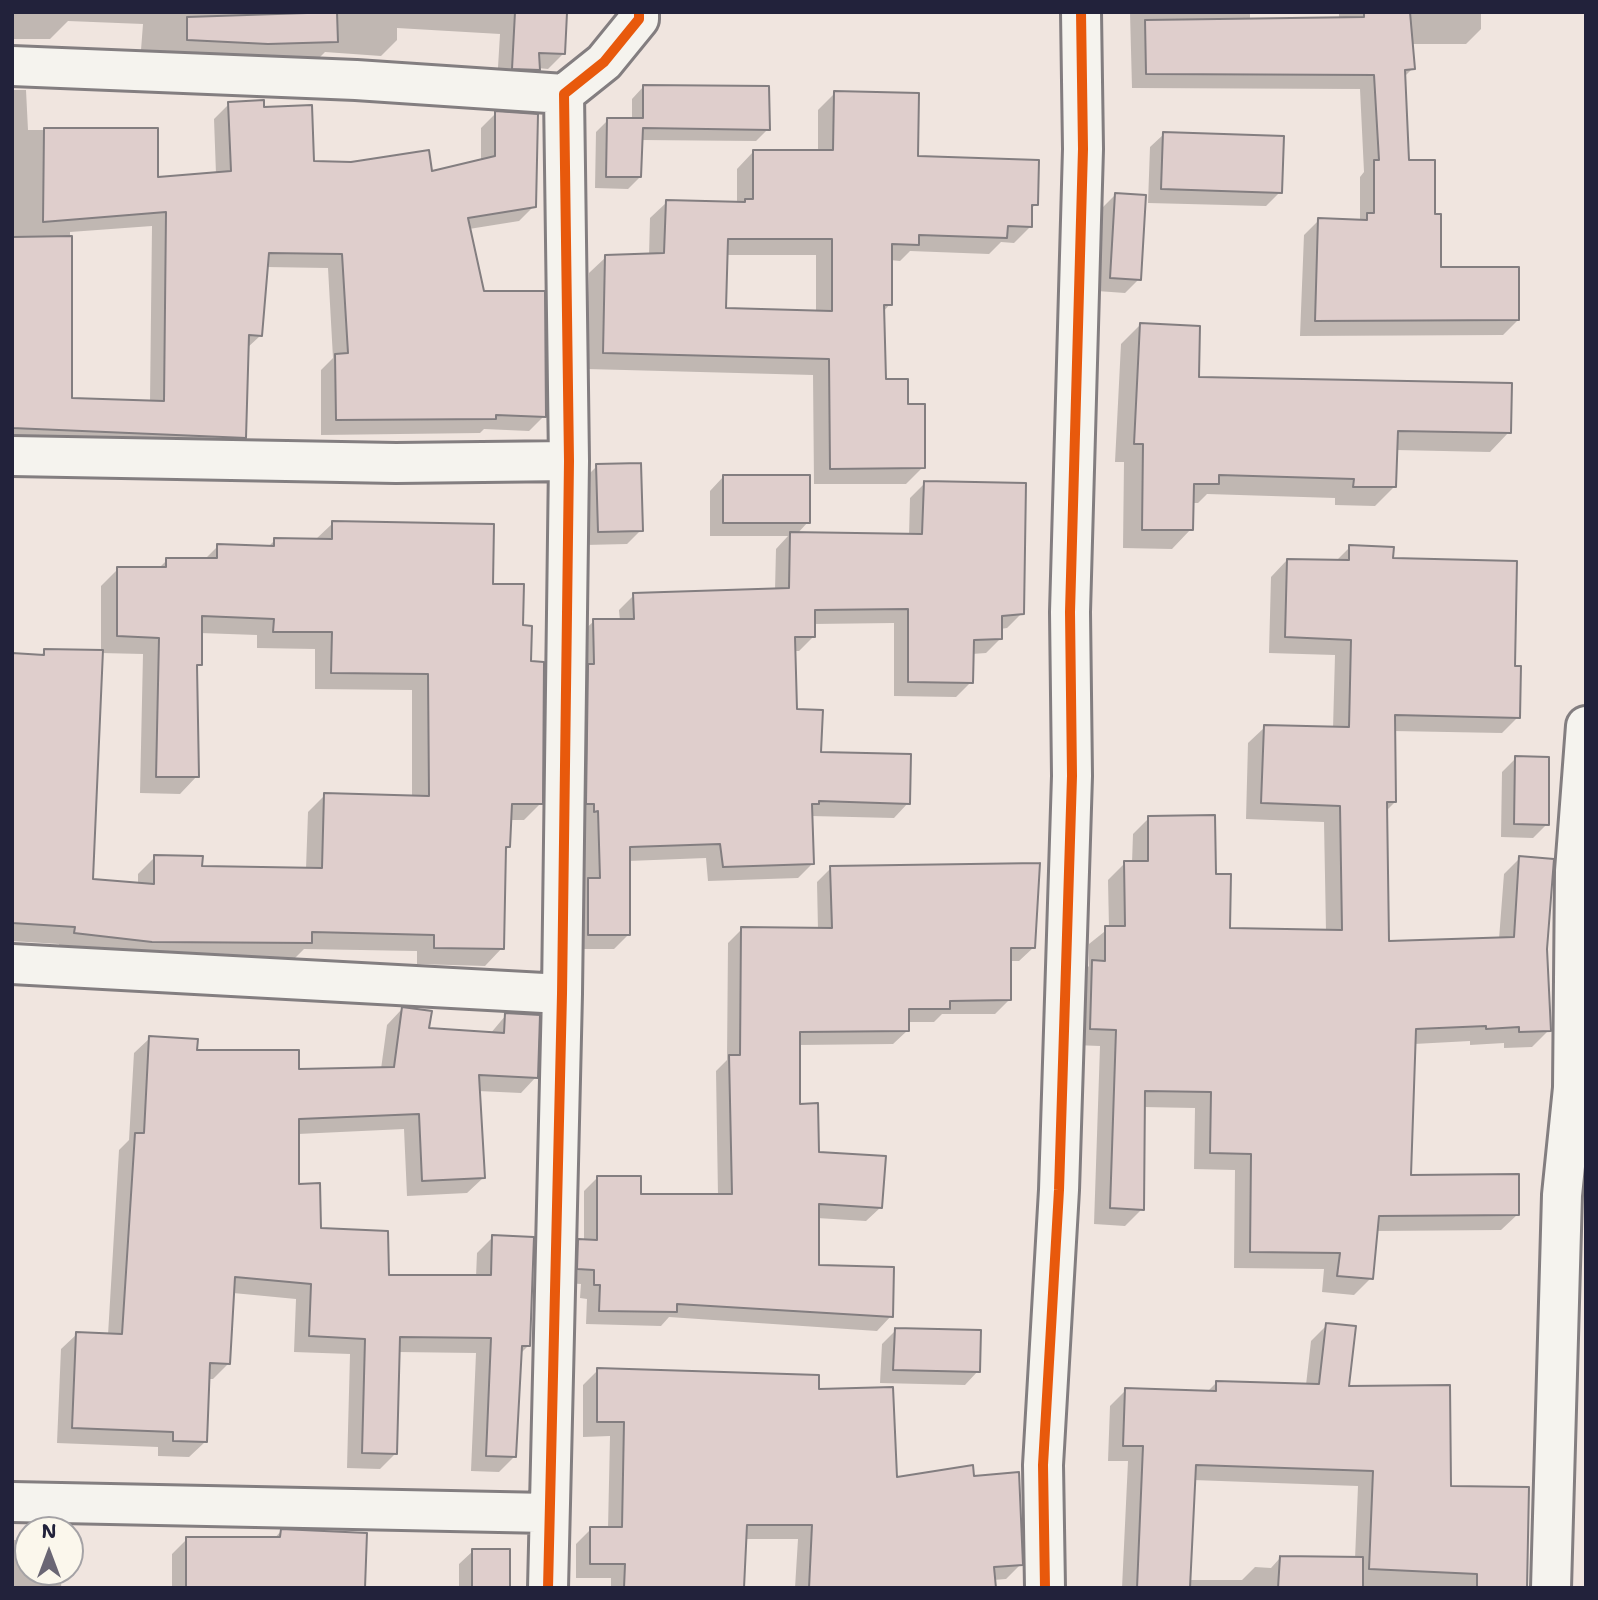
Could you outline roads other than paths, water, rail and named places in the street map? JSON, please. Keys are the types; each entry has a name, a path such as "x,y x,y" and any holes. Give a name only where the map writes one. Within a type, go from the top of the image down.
{"street":[{"path":"12,66 356,79 564,94 604,62 639,19 639,12"},
{"path":"1045,1588 1043,1465 1059,1190 1072,776 1069,612 1083,149 1081,12"},
{"path":"548,1588 562,994 569,461 564,94"},
{"path":"12,456 396,463 569,461"},
{"path":"1551,1588 1562,1195 1573,1088 1575,871 1586,726"},
{"path":"12,964 562,994"},
{"path":"12,1502 548,1513"}]}
